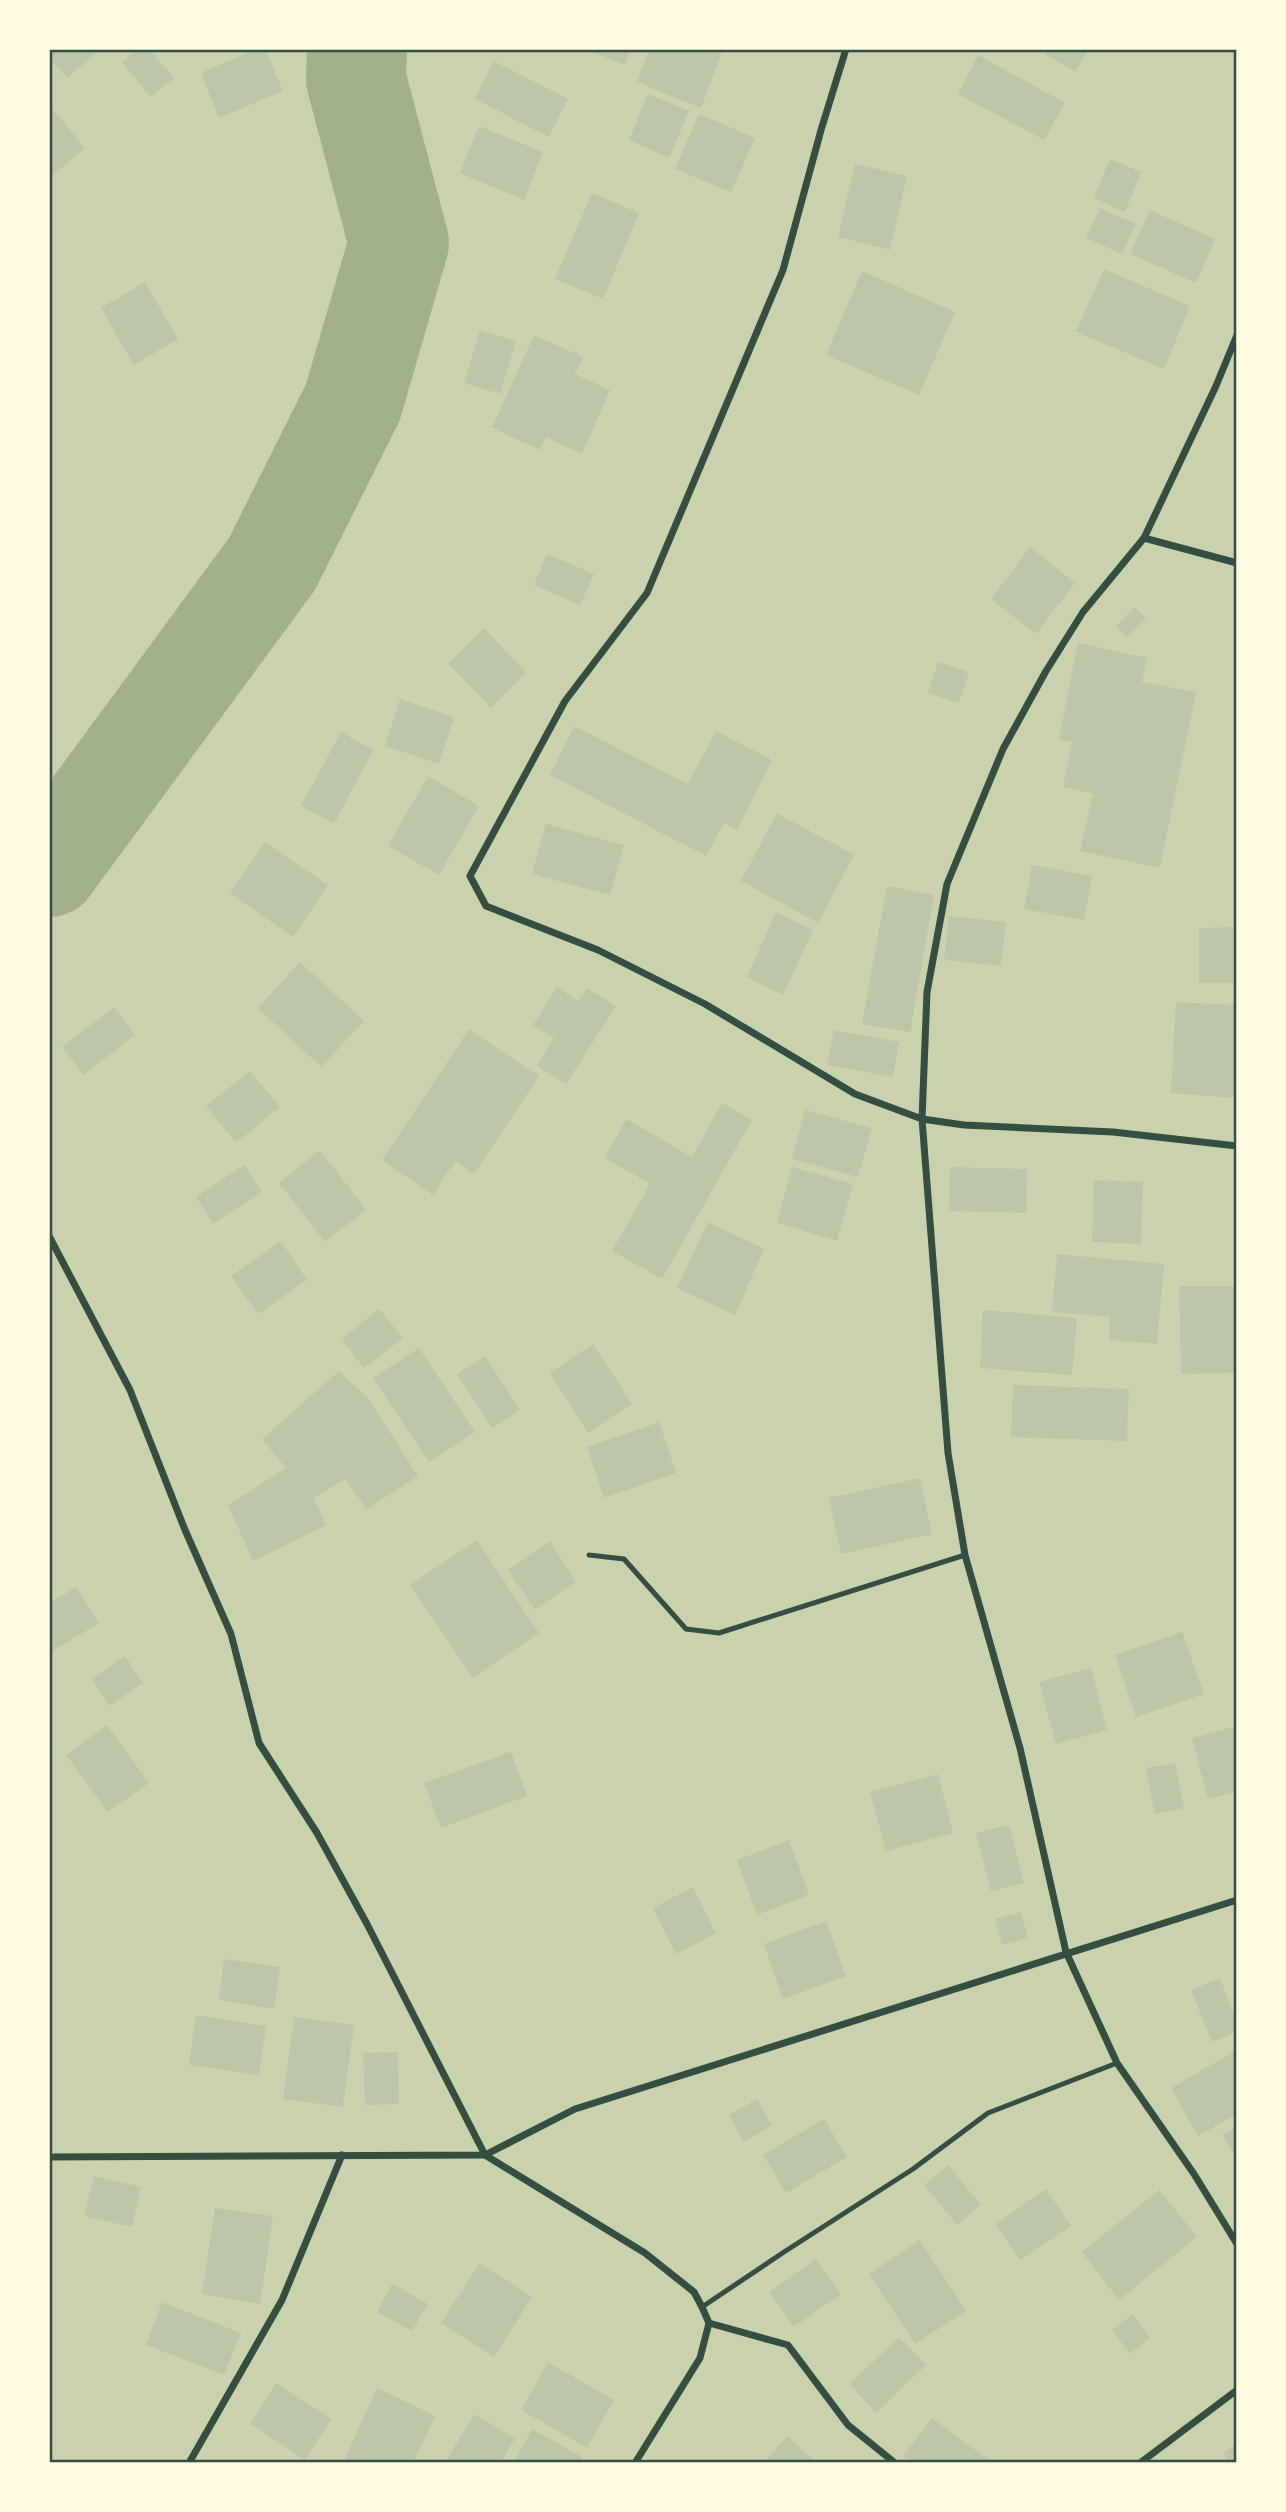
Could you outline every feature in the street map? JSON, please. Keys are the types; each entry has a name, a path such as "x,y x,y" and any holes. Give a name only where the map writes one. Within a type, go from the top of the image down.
{"street":[{"path":"846,49 783,270 648,593 565,701 470,876 486,906 610,956 705,1004 855,1094 922,1119 964,1125 1114,1132 1237,1146"},
{"path":"1237,335 1216,386 1144,538 1083,612 1046,671 1003,750 947,884 927,992 922,1119 948,1453 965,1555 1020,1748 1066,1952 1117,2063 1194,2174 1237,2244"},
{"path":"1144,538 1237,563"},
{"path":"49,1236 130,1390 185,1530 231,1634 259,1743 317,1833 485,2155 646,2253 694,2292 702,2307 709,2323 700,2358 635,2463"},
{"path":"49,2157 485,2155 575,2109 1237,1900"},
{"path":"189,2463 282,2300 342,2155"},
{"path":"709,2323 788,2345 848,2425 895,2463"},
{"path":"1140,2463 1237,2390"}],"lane":[{"path":"589,1555 624,1559 686,1629 719,1633 965,1555"},
{"path":"702,2307 913,2169 988,2113 1117,2063"}],"green space":[{"path":"49,49 1237,49 1237,2463 49,2463"}],"building":[{"path":"55,49 101,49 67,78 49,58 49,54"},
{"path":"136,49 149,49 174,78 151,97 122,62"},
{"path":"256,49 265,49 283,91 219,118 201,73"},
{"path":"585,49 631,49 625,65"},
{"path":"649,49 723,49 701,108 637,82"},
{"path":"1048,49 1088,49 1076,72 1045,54"},
{"path":"978,55 1065,103 1044,140 958,94"},
{"path":"494,61 568,99 549,137 475,99"},
{"path":"648,94 689,111 669,158 629,140"},
{"path":"49,105 85,148 49,178"},
{"path":"699,114 755,138 731,192 675,169"},
{"path":"479,126 543,152 524,200 460,173"},
{"path":"1110,159 1141,172 1125,212 1094,198"},
{"path":"855,164 907,176 890,250 838,237"},
{"path":"592,193 639,213 603,299 555,279"},
{"path":"1100,208 1136,224 1122,254 1086,238"},
{"path":"1150,210 1215,239 1196,283 1130,254"},
{"path":"1104,269 1190,306 1164,369 1076,332"},
{"path":"862,271 955,312 919,395 826,355"},
{"path":"145,282 178,339 134,365 101,308"},
{"path":"480,330 516,341 500,394 464,383"},
{"path":"534,335 583,357 575,374 610,390 582,454 546,437 540,450 492,428"},
{"path":"1030,547 1075,583 1036,634 991,599"},
{"path":"547,554 594,574 580,605 534,585"},
{"path":"1134,607 1146,618 1127,637 1116,626"},
{"path":"484,628 526,673 491,708 448,663"},
{"path":"1078,643 1147,658 1142,682 1196,692 1160,868 1080,851 1093,794 1063,787 1072,742 1059,739"},
{"path":"938,662 969,672 959,703 928,693"},
{"path":"400,699 454,717 439,764 385,746"},
{"path":"574,726 688,784 716,731 772,760 737,830 724,823 706,856 550,775"},
{"path":"341,732 373,750 334,824 301,806"},
{"path":"428,776 479,806 439,875 388,846"},
{"path":"777,813 854,855 818,923 741,881"},
{"path":"546,824 624,845 610,895 532,874"},
{"path":"265,842 328,885 293,937 230,893"},
{"path":"1032,865 1092,876 1084,920 1024,909"},
{"path":"887,886 934,895 910,1032 862,1024"},
{"path":"776,912 813,930 783,995 747,977"},
{"path":"949,916 1006,922 1001,966 944,960"},
{"path":"1233,927 1233,983 1199,983 1199,928"},
{"path":"300,962 364,1021 321,1067 258,1008"},
{"path":"557,987 578,1001 587,988 616,1006 566,1084 537,1066 554,1038 533,1025"},
{"path":"1176,1002 1237,1005 1234,1098 1171,1093"},
{"path":"114,1007 135,1035 84,1075 62,1047"},
{"path":"469,1029 539,1076 474,1174 455,1161 433,1195 382,1160"},
{"path":"834,1030 899,1042 893,1077 827,1065"},
{"path":"250,1071 280,1107 236,1143 206,1106"},
{"path":"722,1103 752,1120 662,1279 612,1251 650,1184 605,1158 626,1119 692,1157"},
{"path":"805,1110 872,1128 858,1177 792,1159"},
{"path":"320,1150 366,1210 325,1242 279,1183"},
{"path":"244,1165 262,1192 213,1224 196,1197"},
{"path":"792,1167 853,1184 837,1241 777,1223"},
{"path":"950,1167 1027,1169 1026,1213 949,1211"},
{"path":"1094,1180 1143,1182 1141,1244 1092,1242"},
{"path":"708,1222 764,1249 735,1315 677,1288"},
{"path":"281,1241 307,1280 258,1314 231,1276"},
{"path":"1057,1254 1164,1264 1157,1344 1109,1340 1110,1317 1052,1312"},
{"path":"1179,1286 1237,1286 1237,1373 1181,1374"},
{"path":"379,1309 403,1338 364,1368 342,1339"},
{"path":"983,1310 1077,1318 1072,1375 980,1368"},
{"path":"593,1344 632,1404 588,1433 550,1373"},
{"path":"419,1348 475,1432 429,1462 373,1378"},
{"path":"485,1356 520,1410 492,1428 457,1374"},
{"path":"339,1371 368,1398 418,1476 367,1509 345,1479 314,1498 326,1525 253,1561 228,1505 286,1468 262,1439"},
{"path":"1013,1385 1129,1389 1127,1441 1011,1437"},
{"path":"659,1422 676,1473 604,1498 587,1447"},
{"path":"920,1478 932,1534 841,1554 829,1498"},
{"path":"477,1540 539,1633 473,1678 410,1585"},
{"path":"550,1541 576,1582 535,1610 508,1570"},
{"path":"76,1587 99,1623 51,1652 49,1604"},
{"path":"1182,1632 1204,1694 1136,1717 1115,1655"},
{"path":"125,1656 143,1683 109,1706 92,1679"},
{"path":"1091,1668 1107,1730 1056,1744 1039,1682"},
{"path":"107,1725 149,1783 108,1812 66,1755"},
{"path":"1237,1726 1237,1791 1208,1799 1192,1738"},
{"path":"511,1752 527,1796 441,1828 424,1783"},
{"path":"1175,1763 1184,1808 1155,1814 1146,1768"},
{"path":"938,1774 953,1833 886,1851 870,1792"},
{"path":"1009,1825 1024,1883 991,1891 976,1833"},
{"path":"789,1840 809,1895 757,1915 737,1860"},
{"path":"693,1887 716,1933 676,1954 653,1908"},
{"path":"1021,1912 1028,1938 1002,1945 995,1919"},
{"path":"826,1921 846,1976 783,1999 764,1944"},
{"path":"224,1959 280,1967 274,2009 219,2000"},
{"path":"1220,1978 1237,2023 1237,2032 1212,2042 1191,1990"},
{"path":"196,2015 266,2026 259,2075 189,2065"},
{"path":"294,2017 354,2025 343,2107 283,2099"},
{"path":"1237,2050 1237,2114 1198,2136 1171,2088"},
{"path":"398,2052 399,2104 365,2105 363,2053"},
{"path":"757,2099 772,2125 744,2142 729,2115"},
{"path":"824,2119 847,2157 786,2193 763,2155"},
{"path":"1237,2126 1237,2159 1222,2135"},
{"path":"948,2165 981,2205 957,2225 924,2185"},
{"path":"94,2176 141,2187 132,2227 84,2216"},
{"path":"1046,2189 1071,2226 1020,2260 995,2224"},
{"path":"1159,2190 1197,2237 1119,2300 1082,2252"},
{"path":"215,2208 273,2216 260,2304 202,2294"},
{"path":"920,2240 966,2311 915,2344 869,2274"},
{"path":"816,2259 841,2294 794,2327 769,2292"},
{"path":"480,2263 532,2297 494,2357 441,2323"},
{"path":"392,2284 428,2304 412,2331 377,2312"},
{"path":"162,2302 241,2333 224,2375 146,2345"},
{"path":"1133,2314 1150,2338 1130,2354 1112,2330"},
{"path":"899,2337 926,2365 876,2413 850,2384"},
{"path":"548,2362 614,2400 587,2448 521,2410"},
{"path":"276,2383 331,2419 305,2460 250,2424"},
{"path":"377,2388 435,2416 413,2463 343,2463"},
{"path":"475,2414 515,2439 500,2463 444,2463"},
{"path":"932,2418 993,2463 912,2463 903,2456"},
{"path":"532,2429 582,2457 579,2463 514,2463"},
{"path":"787,2436 817,2463 764,2463"},
{"path":"1237,2443 1237,2463 1229,2463 1223,2453"}],"waterway":[{"path":"49,867 272,564 353,402 399,243 356,79 357,49"}]}
